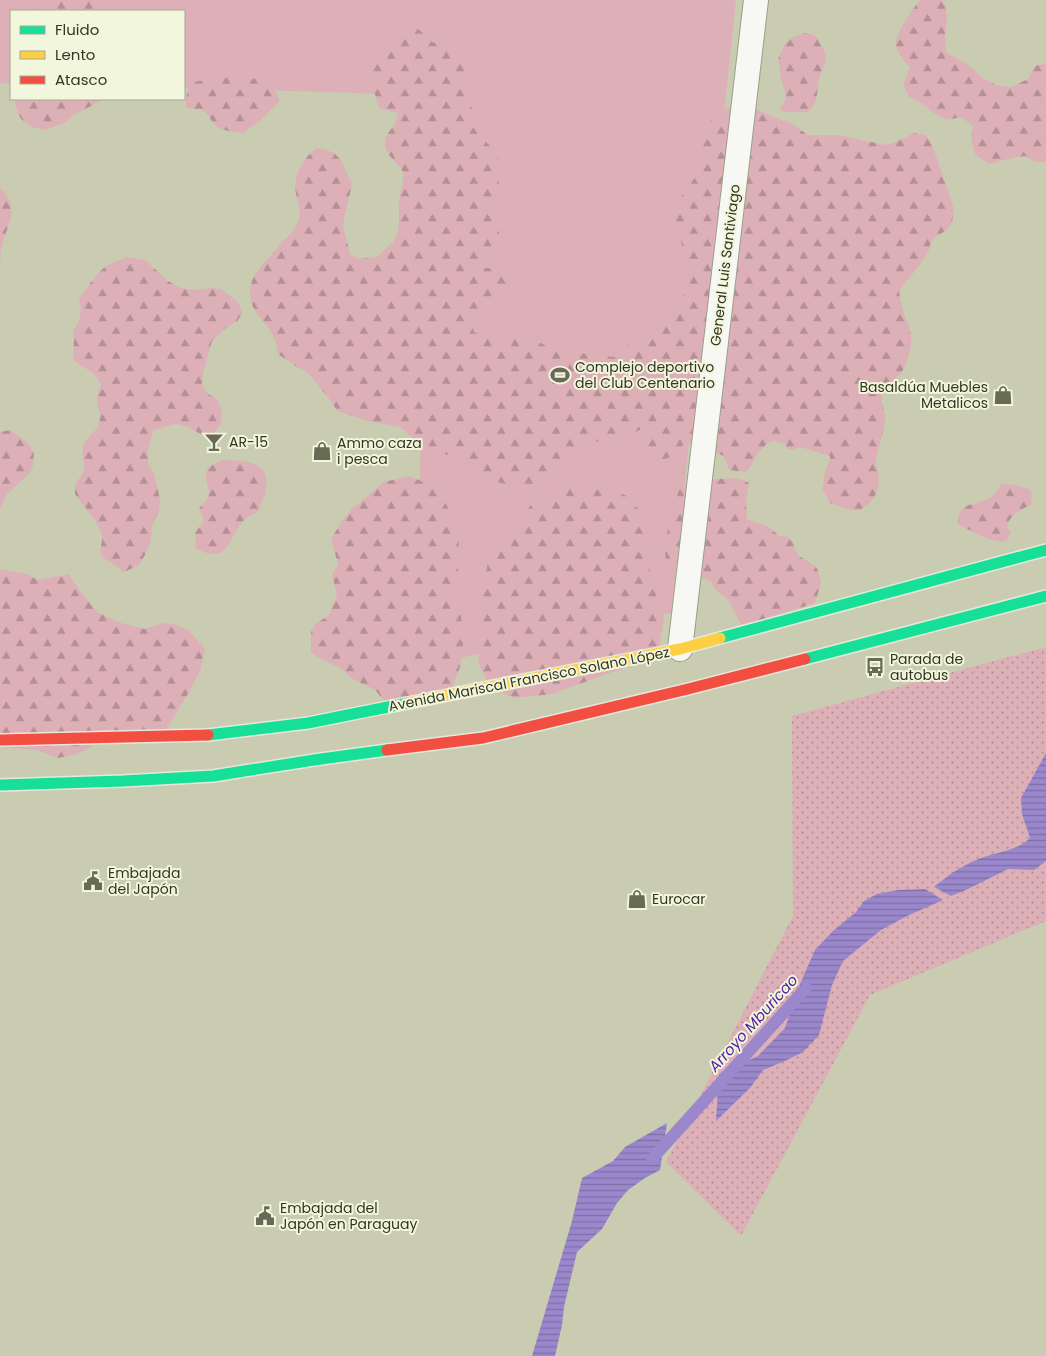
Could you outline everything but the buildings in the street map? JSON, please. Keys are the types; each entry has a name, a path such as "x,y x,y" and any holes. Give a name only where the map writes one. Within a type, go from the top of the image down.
{"highway":[{"name":"Avenida Mariscal Francisco Solano López","path":"0,740 206,736 299,724 680,649 1046,550"},
{"path":"0,785 213,776 314,760 483,738 688,689 1046,596"}],"lane":[{"name":"General Luis Santiviago","path":"680,649 756,0"}],"green space":[{"name":"Complejo deportivo del Club Centenario","path":"0,0 736,0 671,613 413,668 433,97 185,88 185,10 10,10 10,84 0,83"},
{"path":"30,0 100,0 101,10 37,10 38,7"},
{"path":"920,0 942,0 946,7 946,52 971,67 982,78 997,85 1011,87 1028,79 1035,66 1046,63 1046,162 1035,162 1025,156 989,164 975,154 971,140 973,126 961,117 947,120 909,97 903,84 910,68 898,51 896,40 905,21"},
{"path":"412,26 424,33 432,42 456,49 464,59 470,79 471,124 498,154 499,183 496,212 500,238 479,259 480,265 487,268 503,265 508,267 507,288 501,303 481,315 472,325 474,332 494,340 522,334 533,338 554,351 613,357 630,344 643,345 676,317 686,286 686,272 680,259 682,245 674,210 679,199 687,190 702,165 698,131 709,123 717,112 742,103 791,123 808,135 839,135 885,145 914,133 926,135 934,150 952,202 953,216 948,228 932,241 928,253 899,291 910,332 910,349 902,372 886,387 882,394 885,422 876,461 879,485 872,501 858,510 846,509 830,503 822,489 830,456 800,447 791,450 787,449 785,444 771,442 757,453 751,467 745,472 729,470 724,456 687,442 668,458 652,461 645,459 650,433 642,429 617,439 588,442 577,455 538,490 497,482 472,465 414,439 400,427 368,421 337,411 308,373 278,354 273,335 253,307 250,287 259,268 297,225 300,211 295,181 301,165 316,148 334,153 341,160 352,184 343,224 350,254 359,259 377,257 393,242 397,234 403,172 389,155 385,147 385,138 396,122 398,113 379,108 370,76 373,63 387,41 398,30"},
{"path":"805,33 816,37 826,56 819,80 816,101 808,112 783,112 780,108 786,98 778,59 785,44 793,37"},
{"path":"232,77 242,80 265,78 271,82 280,101 260,121 243,133 220,128 214,124 203,110 186,107 190,82"},
{"path":"14,100 103,100 73,115 65,123 43,130 33,127 21,119"},
{"path":"0,188 8,198 11,206 11,218 1,248 0,266"},
{"path":"126,257 145,260 168,281 181,288 196,290 220,289 239,303 242,313 237,322 227,327 212,341 203,373 202,384 207,393 217,399 222,410 221,424 215,432 206,437 188,427 176,424 153,430 148,451 148,464 154,473 160,500 159,512 153,522 150,543 145,555 139,565 124,572 101,556 101,531 75,494 77,482 84,469 83,446 99,424 100,417 97,399 101,385 92,373 73,360 73,331 79,321 81,310 79,298 97,274 106,266"},
{"path":"10,430 27,442 34,453 33,466 29,474 7,494 0,509 0,432"},
{"path":"222,460 258,466 264,471 266,487 257,513 247,517 240,524 225,549 218,554 209,554 196,548 195,533 204,521 199,509 209,494 206,479 208,468"},
{"path":"409,476 438,488 459,530 458,575 451,597 461,616 464,639 460,667 450,693 389,706 375,690 353,679 340,668 311,652 311,632 315,624 328,616 337,595 332,575 338,564 331,539 344,518 384,482"},
{"path":"734,478 749,483 746,502 747,519 767,526 780,536 788,537 799,556 817,568 821,583 815,603 742,626 728,600 717,591 710,581 667,566 664,547 667,541 668,521 679,489 693,481"},
{"path":"1002,484 1028,489 1031,491 1032,498 1031,505 1013,516 1008,523 1007,527 1011,532 1008,539 1003,542 991,539 958,524 961,511 964,508 988,499"},
{"path":"599,485 627,496 647,518 643,535 649,552 650,571 664,618 658,653 552,694 514,698 490,687 478,662 482,638 483,586 489,558 515,530 530,506 550,502 569,489"},
{"path":"0,569 27,574 38,580 69,574 97,612 121,623 145,629 165,623 175,624 190,631 205,649 200,671 160,739 94,745 78,754 58,758 37,750 0,747"},
{"path":"1046,647 1046,921 870,995 741,1236 666,1162 793,916 792,716"}],"shaded area":[{"path":"1046,753 1046,861 1034,870 1008,869 951,896 934,887 970,863 983,857 1012,849 1030,838 1022,814 1021,798"},
{"path":"925,889 943,900 881,930 843,961 832,985 819,1035 803,1052 763,1070 750,1088 716,1121 719,1074 758,1056 785,1028 800,984 815,950 833,931 856,912 864,901 877,894 898,890"},
{"path":"667,1123 660,1170 628,1190 617,1203 602,1229 577,1252 555,1356 532,1356 572,1221 582,1178 613,1161 625,1147"}],"waterway":[{"name":"Arroyo Mburicao","path":"652,1159 806,988"}],"traffic: fast":[{"path":"720,638 1046,550"},
{"path":"805,659 1046,596"},
{"path":"208,735 308,723 408,703"},
{"path":"0,785 213,776 387,750"}],"traffic: slow":[{"path":"408,703 680,649 720,638"}],"traffic: jam":[{"path":"387,750 483,738 805,659"},
{"path":"0,740 208,735"}],"place":[{"name":"Complejo deportivo del Club Centenario","path":"560,375"},
{"name":"Basaldúa Muebles Metalicos","path":"1003,395"},
{"name":"AR-15","path":"214,442"},
{"name":"Ammo caza i pesca","path":"322,451"},
{"name":"Parada de autobus","path":"875,667"},
{"name":"Embajada del Japón","path":"93,881"},
{"name":"Eurocar","path":"637,899"},
{"name":"Embajada del Japón en Paraguay","path":"265,1216"}]}
